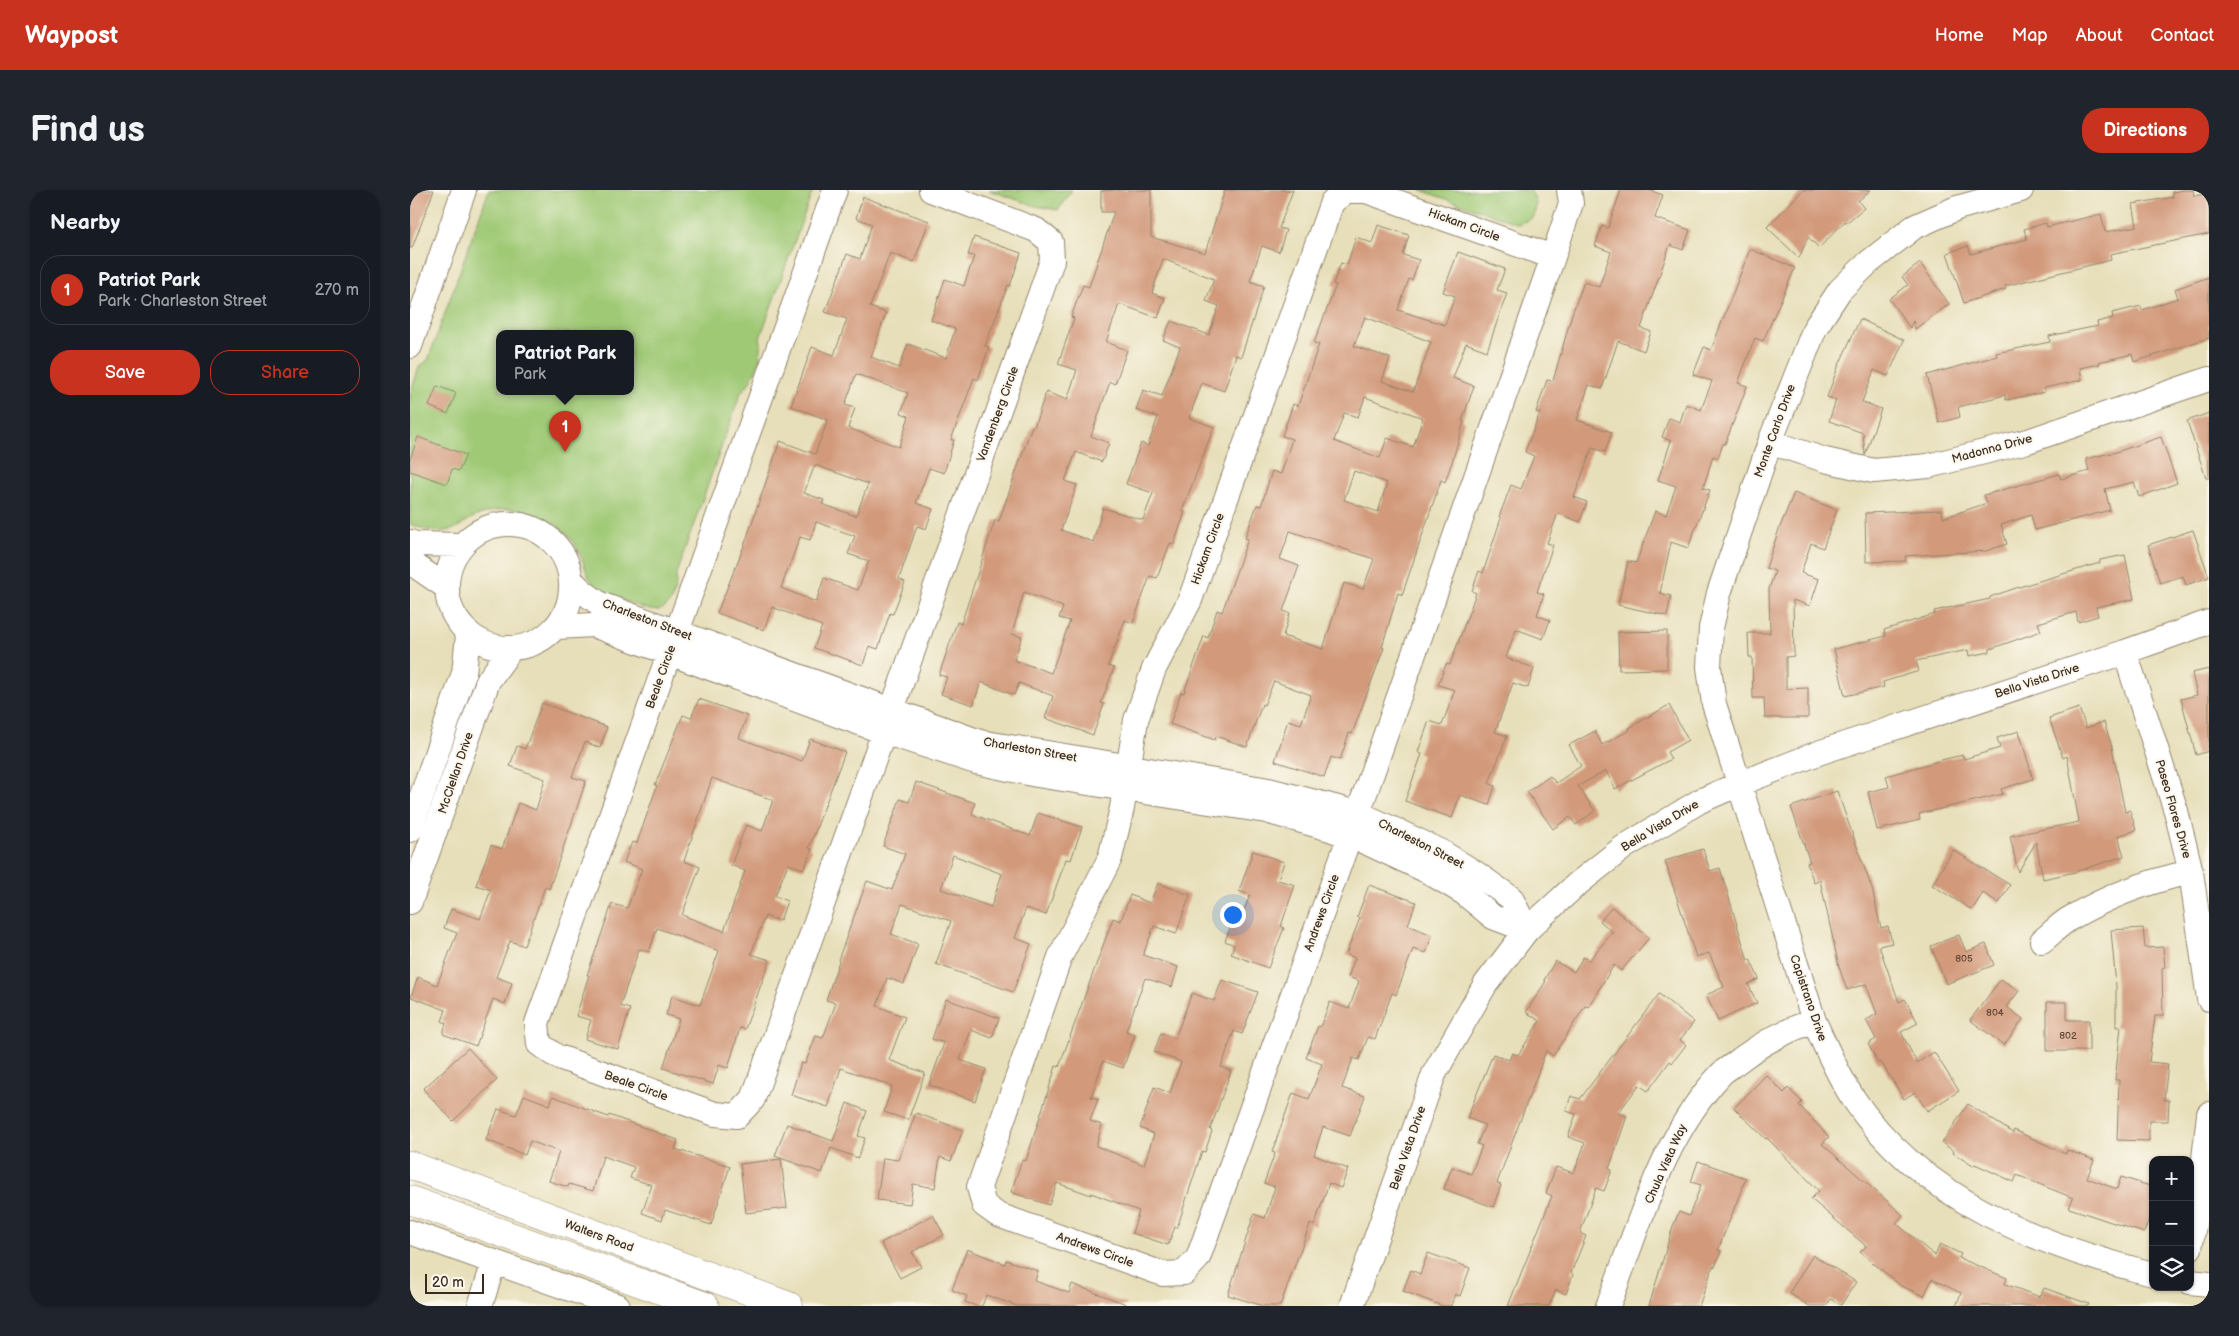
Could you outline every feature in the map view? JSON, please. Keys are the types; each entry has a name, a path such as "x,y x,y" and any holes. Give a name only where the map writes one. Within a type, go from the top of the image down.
{"main road":[{"name":"Walters Road","path":"410,1165 790,1306"},
{"path":"410,1200 705,1306"}],"street":[{"path":"410,346 464,190"},
{"path":"677,632 835,190"},
{"name":"Vandenberg Circle","path":"892,710 1052,261 1051,242 1036,230 931,190"},
{"name":"Hickam Circle","path":"1127,778 1136,720 1154,669 1190,600 1332,202 1346,190 1366,191 1553,257"},
{"path":"1358,813 1553,257 1571,203 1569,190"},
{"name":"Monte Carlo Drive","path":"1739,784 1714,704 1709,667 1711,628 1719,592 1770,442 1815,328 1840,290 1868,263 1914,227 1957,208 2021,190"},
{"name":"Madonna Drive","path":"1770,442 1807,456 1874,471 1928,466 2028,441 2209,379"},
{"path":"506,525 529,528 551,539 565,558 571,580 568,606 557,627 536,643 511,649 489,645 468,635 453,612 446,587 449,566 461,545 481,530 506,525"},
{"path":"410,542 415,544 461,545"},
{"path":"410,562 446,587"},
{"name":"Charleston Street","path":"571,580 600,604 980,742 1266,811 1349,836 1427,871 1464,893 1493,917 1527,930"},
{"name":"Bella Vista Drive","path":"1352,1306 1434,1074 1485,985 1527,930 1576,885 1624,847 1700,801 1739,784 1822,752 2125,652 2209,622"},
{"name":"Charleston Street","path":"557,627 593,625 884,732 976,762 1127,778 1269,790 1358,813 1440,851 1477,874 1511,898 1527,930"},
{"name":"Beale Circle","path":"677,632 537,1023 540,1044 556,1056 678,1101 715,1114 737,1116 753,1099 892,710"},
{"name":"McClellan Drive","path":"410,830 464,673 468,635"},
{"name":"McClellan Drive","path":"410,902 488,681 511,649"},
{"name":"Paseo Flores Drive","path":"2125,652 2176,811 2191,872 2209,999"},
{"name":"Andrews Circle","path":"1127,778 1110,858 1060,957 979,1187 984,1205 998,1215 1164,1274 1184,1273 1198,1258 1358,813"},
{"name":"Capistrano Drive","path":"1739,784 1814,1021 1834,1066 1853,1098 1874,1126 1912,1166 1966,1202 2025,1232 2105,1262 2149,1273"},
{"path":"2042,942 2068,920 2114,897 2159,879 2191,872"},
{"name":"Chula Vista Way","path":"1608,1306 1661,1168 1686,1120 1723,1072 1785,1030 1814,1021"},
{"path":"2190,1246 2201,1186 2209,1114"},
{"path":"410,1232 618,1306"},
{"path":"480,1306 494,1262"},
{"path":"2194,1282 2209,1284"}],"green space":[{"path":"489,190 813,190 760,338 761,352 757,367 750,382 741,392 676,574 672,600 663,608 650,610 597,588 589,576 576,546 566,533 545,518 522,510 492,511 470,519 456,528 445,531 420,528 410,524 410,395 419,367 428,360"},
{"path":"989,190 1072,190 1058,210 1035,206"},
{"path":"1420,190 1530,190 1536,207 1532,218 1519,224"}],"building":[{"path":"410,190 434,190 412,248 410,248"},
{"path":"1151,190 1151,237 1205,253 1225,190 1293,190 1279,228 1286,230 1279,252 1262,246 1250,281 1264,286 1241,357 1236,355 1224,391 1202,383 1189,418 1214,427 1182,511 1185,512 1174,544 1170,543 1157,578 1150,576 1133,623 1125,620 1108,666 1114,668 1101,703 1104,704 1093,735 1045,718 1053,696 1019,683 1014,695 981,682 973,705 941,694 947,677 939,675 957,622 961,624 995,520 999,521 1032,426 1034,427 1046,392 1067,400 1077,370 1058,364 1074,318 1071,317 1083,285 1089,287 1114,212 1101,212 1101,191","holes":["1163,259 1214,279 1206,301 1219,306 1209,335 1171,321 1163,340 1180,347 1162,396 1143,390 1136,410 1158,417 1148,446 1141,443 1126,484 1153,493 1143,520 1103,508 1093,542 1061,530 1077,485 1065,481 1076,452 1102,462 1109,443 1091,436 1110,382 1115,384 1127,350 1106,342 1119,304 1158,318 1165,298 1152,293","1024,592 1063,607 1059,618 1070,621 1051,673 1014,660 1022,637 1012,634"]},
{"path":"1621,190 1649,190 1663,195 1655,218 1690,230 1683,250 1670,245 1641,328 1651,332 1644,351 1618,341 1602,389 1589,385 1577,420 1612,432 1605,452 1592,448 1574,497 1587,502 1580,522 1558,513 1547,543 1553,545 1537,592 1544,594 1537,615 1550,620 1543,639 1516,629 1506,658 1534,668 1528,688 1513,683 1495,732 1507,736 1489,783 1495,786 1489,805 1460,795 1452,818 1405,801 1422,754 1418,752 1429,721 1442,725 1455,690 1438,685 1446,664 1450,665 1476,593 1472,591 1479,571 1483,573 1501,518 1499,517 1511,485 1521,489 1534,456 1525,452 1540,413 1536,412 1547,380 1553,381 1572,314 1584,282 1599,287 1611,252 1595,246 1602,226 1608,228"},
{"path":"1803,190 1871,190 1858,201 1864,208 1846,223 1845,221 1819,248 1808,237 1799,258 1767,227"},
{"path":"2193,190 2194,196 2209,193 2209,234 2110,254 2111,260 2005,286 2006,289 1964,303 1947,253 1968,246 1971,254 2027,239 2024,229 2046,223 2047,227 2101,214 2105,232 2137,226 2133,204 2173,197 2172,192"},
{"path":"863,197 929,221 914,262 890,253 870,307 886,313 871,357 899,368 908,344 946,358 955,329 931,320 945,279 964,286 974,256 968,255 974,237 1021,253 1010,286 1008,285 985,346 989,347 978,380 974,378 951,440 954,440 944,473 929,468 916,503 933,509 926,529 917,526 899,579 905,582 893,614 890,613 878,649 869,646 863,665 814,648 822,626 772,607 764,630 717,613 744,546 780,441 815,454 828,420 791,406 812,347 834,355 847,319 825,312 847,254 860,259 872,224 856,218","holes":["856,374 908,393 901,413 909,416 899,447 848,428 855,408 845,405","815,465 868,484 856,516 822,504 824,500 804,493","816,522 855,536 848,554 869,561 858,590 824,578 816,602 781,588 800,537 810,540"]},
{"path":"1378,225 1409,235 1403,255 1419,260 1412,280 1409,279 1398,310 1445,325 1455,296 1443,292 1458,252 1505,269 1497,290 1507,293 1487,351 1466,343 1453,378 1474,386 1462,421 1464,422 1452,462 1445,482 1441,480 1402,595 1398,593 1382,647 1384,648 1352,734 1349,733 1340,760 1331,757 1324,777 1275,761 1288,720 1301,724 1311,695 1274,681 1264,705 1262,704 1247,747 1216,736 1215,740 1170,724 1181,692 1184,693 1204,636 1208,638 1217,610 1222,612 1248,539 1245,538 1257,505 1261,506 1272,471 1281,474 1292,439 1282,436 1293,404 1298,406 1319,344 1314,343 1336,285 1333,284 1341,263 1347,265 1356,237 1372,243","holes":["1365,317 1431,342 1413,392 1382,381 1390,358 1354,346","1365,397 1423,418 1413,447 1387,438 1380,458 1334,441 1344,413 1358,417","1354,471 1387,483 1378,512 1344,500","1290,531 1374,559 1363,589 1344,583 1323,649 1283,636 1290,613 1283,611 1299,566 1280,559"]},
{"path":"1750,249 1795,268 1763,341 1755,338 1738,383 1747,386 1725,444 1723,444 1718,458 1713,456 1703,488 1710,490 1688,548 1671,542 1660,593 1671,596 1667,616 1618,605 1628,561 1636,563 1655,511 1666,515 1676,486 1658,480 1671,441 1662,437 1669,418 1680,422 1686,404 1701,410 1712,381 1693,375 1704,347 1711,350"},
{"path":"1920,263 1949,304 1915,329 1913,321 1910,328 1889,299 1908,285 1902,277"},
{"path":"2209,277 2209,338 2134,362 2132,354 2099,362 2100,364 2080,368 2082,380 2044,388 2045,392 2006,400 2005,395 1958,407 1960,417 1939,423 1927,375 1997,356 1996,353 2050,342 2049,336 2098,326 2097,322 2113,318 2112,313 2141,306 2142,310 2178,298 2175,289"},
{"path":"1860,319 1904,340 1888,376 1874,370 1862,402 1881,409 1865,455 1863,433 1829,421 1836,400 1827,397 1838,367"},
{"path":"437,386 456,393 448,414 429,406"},
{"path":"2209,413 2209,478 2206,478 2187,421"},
{"path":"418,437 466,455 459,471 452,469 447,484 410,471 410,459"},
{"path":"2161,437 2177,483 2139,497 2134,482 2105,489 2110,510 2035,530 2031,515 2001,525 2007,544 1986,551 1905,556 1906,561 1866,562 1865,513 1942,510 1943,518 1987,503 1984,495 2059,474 2061,479 2089,471 2086,459 2110,454"},
{"path":"1794,493 1837,510 1823,548 1811,543 1801,573 1819,579 1810,606 1793,600 1794,656 1786,657 1786,689 1808,688 1808,718 1765,718 1764,698 1753,698 1752,657 1749,657 1748,633 1770,633 1769,589 1775,571 1766,568"},
{"path":"2193,530 2209,577 2186,585 2183,576 2160,583 2148,545"},
{"path":"2125,555 2134,599 2096,607 2098,616 2078,622 2076,612 2038,623 2041,631 1990,649 1990,652 1969,656 1968,650 1916,661 1919,671 1883,682 1884,687 1845,696 1834,649 1886,636 1884,630 1935,614 1934,611 1990,599 1990,597 2019,587 2100,563 2100,560"},
{"path":"1667,631 1667,669 1619,670 1618,632"},
{"path":"2209,669 2209,751 2196,755 2181,699 2197,695 2192,673"},
{"path":"699,699 747,716 739,738 802,761 810,739 845,752 809,848 812,849 804,869 788,864 775,896 787,901 780,921 765,916 751,954 770,960 745,1029 740,1028 728,1068 719,1065 713,1084 663,1068 679,1019 666,1015 672,996 700,1005 719,951 657,928 649,952 639,949 620,1006 630,1009 618,1049 585,1039 591,1020 576,1016 589,975 587,975 612,904 627,908 642,869 624,862 632,842 637,843 657,786 655,785 683,715 691,718","holes":["712,778 773,800 762,831 746,825 731,865 745,871 724,931 682,915 700,867 684,861"]},
{"path":"542,703 607,727 600,748 585,742 572,777 586,781 549,889 545,887 524,946 510,941 496,977 512,983 505,1004 493,999 476,1046 443,1034 446,1023 442,1021 446,1010 411,997 418,977 437,985 457,933 444,928 451,909 480,919 491,890 476,885 491,845 502,849 518,803 536,810 545,779 510,766 517,746 525,749"},
{"path":"1669,705 1688,740 1667,752 1671,759 1615,789 1606,771 1578,786 1595,811 1576,825 1570,817 1553,829 1527,792 1550,776 1556,783 1581,766 1569,745 1595,731 1602,745"},
{"path":"2079,708 2086,728 2104,722 2112,747 2125,812 2130,810 2136,830 2118,836 2124,856 2075,872 2043,879 2036,842 2018,872 2010,836 2079,822 2067,756 2063,758 2049,718"},
{"path":"2019,731 2033,779 2001,789 2003,794 1919,814 1920,820 1877,830 1868,792 1889,787 1886,776 1945,759 1963,755 1964,759 2000,748 1997,738"},
{"path":"916,782 975,803 972,814 1030,836 1038,813 1082,827 1071,860 1066,859 1046,915 1026,908 1015,938 1031,944 1013,992 936,964 951,921 902,904 891,934 918,944 904,984 887,978 877,1006 905,1017 889,1060 925,1073 908,1120 884,1112 892,1086 841,1068 828,1107 791,1095 801,1063 805,1064 816,1036 823,1038 836,1003 826,1000 838,960 867,881 892,890 905,854 883,846 900,799 909,802","holes":["953,855 1002,874 991,907 941,889"]},
{"path":"1837,791 1872,889 1881,928 1888,926 1892,943 1879,946 1899,1002 1905,999 1918,1023 1901,1032 1917,1063 1934,1052 1959,1091 1927,1111 1915,1092 1904,1099 1881,1062 1878,1063 1868,1044 1876,1039 1866,1020 1877,1014 1866,984 1847,990 1839,967 1820,880 1814,883 1807,863 1810,862 1791,807"},
{"path":"1703,849 1710,871 1720,868 1748,961 1750,959 1759,979 1748,984 1757,1003 1718,1021 1706,995 1724,987 1709,953 1696,957 1665,861"},
{"path":"1953,850 2010,885 1999,903 1983,893 1972,910 1932,885"},
{"path":"1253,851 1284,862 1278,880 1295,885 1281,926 1284,928 1268,968 1231,954 1234,945 1225,941 1231,926 1237,928 1250,895 1239,891"},
{"path":"1158,883 1190,895 1176,934 1154,926 1143,955 1178,967 1172,987 1145,978 1126,1031 1135,1035 1123,1068 1103,1061 1091,1097 1098,1099 1090,1121 1102,1125 1096,1146 1144,1165 1154,1134 1140,1128 1154,1087 1170,1093 1181,1062 1154,1052 1161,1033 1175,1038 1192,993 1214,1001 1222,980 1258,992 1242,1034 1234,1031 1221,1067 1231,1071 1210,1130 1212,1131 1205,1152 1202,1151 1177,1228 1175,1227 1168,1245 1132,1233 1139,1211 1091,1193 1091,1195 1057,1183 1049,1205 1011,1192 1022,1160 1026,1161 1056,1066 1059,1067 1113,918 1121,921 1130,895 1150,903"},
{"path":"1369,885 1416,902 1408,925 1432,935 1426,953 1413,949 1396,995 1392,993 1375,1039 1368,1037 1359,1060 1353,1058 1342,1088 1365,1096 1350,1136 1323,1127 1314,1155 1348,1169 1341,1188 1329,1183 1314,1226 1310,1224 1280,1306 1263,1306 1228,1295 1254,1214 1265,1218 1275,1187 1264,1183 1275,1153 1272,1152 1293,1093 1309,1099 1322,1064 1306,1058 1318,1026 1320,1027 1330,1002 1349,1009 1359,981 1348,977 1355,958 1346,954 1360,918 1357,917"},
{"path":"1612,907 1649,938 1621,971 1614,965 1588,1007 1585,1006 1553,1056 1546,1051 1497,1183 1501,1185 1493,1207 1444,1189 1452,1167 1471,1174 1482,1146 1477,1144 1485,1125 1467,1118 1493,1054 1509,1060 1512,1053 1518,1055 1540,1021 1526,1012 1546,981 1544,980 1555,961 1574,972 1583,957 1589,960 1613,932 1600,921"},
{"path":"2143,928 2145,948 2163,947 2165,967 2162,968 2163,1016 2155,1016 2149,1062 2168,1064 2164,1100 2169,1100 2168,1121 2149,1121 2149,1141 2117,1140 2119,1080 2115,1080 2121,1027 2116,1027 2116,986 2111,930"},
{"path":"1959,935 1966,952 1986,944 1994,965 1946,984 1931,946"},
{"path":"2001,979 2019,991 2007,1007 2023,1019 2004,1045 1970,1020"},
{"path":"1659,994 1694,1022 1680,1040 1686,1045 1672,1063 1670,1061 1648,1091 1639,1085 1618,1113 1627,1116 1609,1169 1612,1170 1604,1191 1596,1188 1580,1233 1586,1236 1571,1273 1573,1274 1566,1294 1556,1290 1549,1306 1508,1306 1552,1196 1546,1193 1556,1167 1574,1173 1585,1143 1568,1137 1576,1114 1566,1111 1571,1096 1580,1099"},
{"path":"946,999 999,1018 992,1038 971,1030 960,1060 986,1069 975,1101 929,1085 944,1043 932,1039"},
{"path":"2047,1002 2067,1002 2067,1020 2089,1020 2089,1051 2047,1051"},
{"path":"468,1048 497,1080 453,1121 423,1089"},
{"path":"1766,1075 1784,1093 1788,1088 1802,1102 1799,1105 1829,1137 1822,1144 1903,1215 1896,1223 1935,1256 1940,1244 1961,1254 1959,1258 2007,1278 2005,1284 2040,1297 2044,1288 2089,1304 2088,1306 1956,1306 1961,1293 1932,1279 1924,1296 1901,1286 1860,1252 1866,1246 1811,1199 1819,1191 1767,1138 1734,1108"},
{"path":"524,1095 550,1105 553,1096 608,1117 609,1115 678,1140 675,1149 730,1166 711,1225 665,1210 662,1220 642,1213 652,1185 630,1178 634,1167 603,1156 593,1191 569,1184 568,1187 549,1181 559,1152 530,1141 525,1155 486,1140 498,1109 516,1115"},
{"path":"847,1103 867,1111 858,1136 865,1138 858,1158 831,1148 822,1173 775,1156 787,1124 833,1141"},
{"path":"1968,1104 2013,1133 2014,1130 2066,1154 2067,1150 2094,1160 2087,1178 2117,1189 2121,1177 2149,1186 2149,1218 2144,1233 2069,1208 2073,1198 2017,1175 2014,1182 1975,1164 1973,1166 1942,1143"},
{"path":"916,1113 963,1130 951,1161 940,1157 935,1188 913,1184 910,1204 877,1200 883,1158 898,1160"},
{"path":"781,1159 787,1208 746,1213 740,1164"},
{"path":"1698,1161 1746,1178 1718,1250 1721,1251 1715,1267 1713,1266 1699,1306 1649,1306 1679,1212 1689,1216 1701,1185 1691,1182"},
{"path":"933,1215 944,1235 912,1252 921,1267 900,1278 881,1243"},
{"path":"967,1249 1005,1264 1006,1260 1038,1271 1035,1281 1069,1293 1072,1284 1126,1304 1126,1306 1017,1306 986,1295 982,1306 976,1306 965,1302 967,1296 952,1290"},
{"path":"1428,1253 1470,1268 1460,1296 1455,1294 1451,1306 1443,1306 1403,1291 1411,1270 1420,1274"},
{"path":"1813,1255 1856,1282 1841,1305 1831,1299 1826,1306 1809,1306 1789,1293"}],"place":[{"name":"Patriot Park","path":"565,452"}]}
